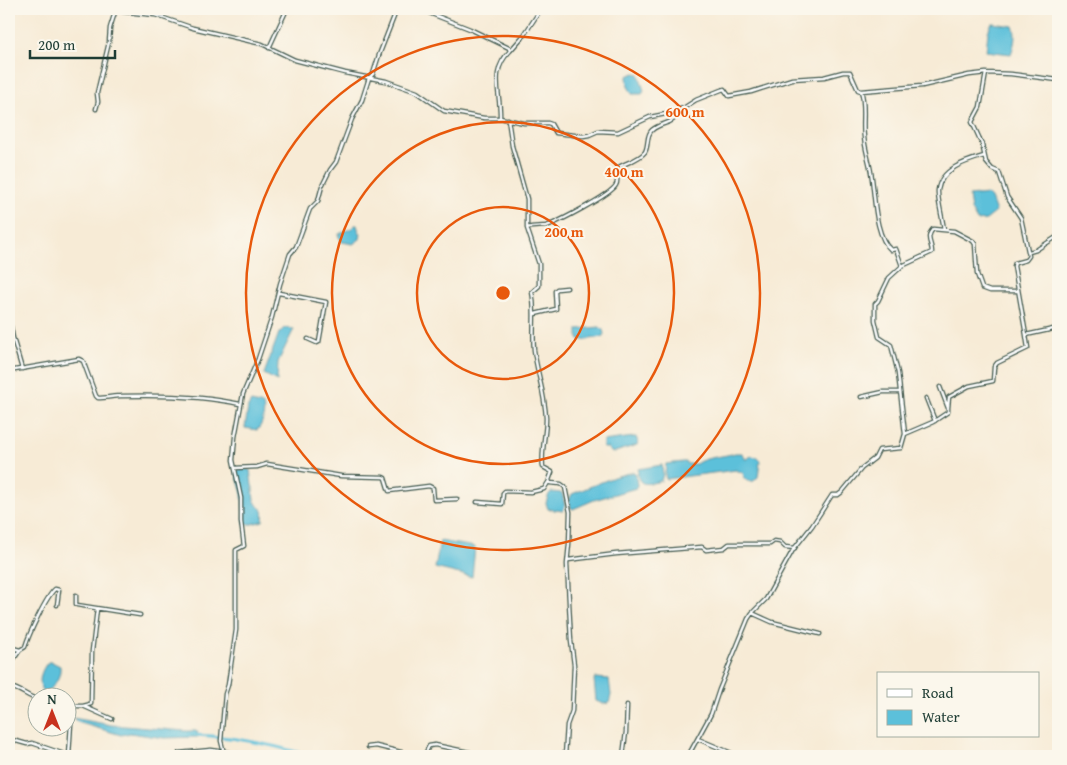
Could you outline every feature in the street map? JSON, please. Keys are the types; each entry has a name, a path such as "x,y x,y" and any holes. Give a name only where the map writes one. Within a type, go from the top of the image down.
{"street":[{"path":"112,9 146,14 193,28 262,44 295,60 369,78 381,79 417,92 444,111 484,118 508,119 524,123 548,123 551,124 556,133 583,136 598,131 618,132 650,116 671,113 721,90 724,90 729,96 756,91 792,79 824,78 847,72 852,75 864,105 862,117 864,143 875,197 878,226 886,246 891,250 896,249 902,266"},
{"path":"146,14 148,9"},
{"path":"270,47 287,9"},
{"path":"222,756 221,732 225,694 236,630 236,550 244,546 241,498 233,460 233,447 240,404 261,350 290,254 296,247 310,209 318,201 322,186 336,162 352,119 362,100 369,78 373,74 389,26 397,9"},
{"path":"420,9 504,44 510,51"},
{"path":"500,118 500,98 497,85 498,72 503,58 524,35 541,9"},
{"path":"96,109 97,93 109,42 110,28 116,10"},
{"path":"905,434 935,421 947,413 949,397 969,386 994,381 996,364 1028,348 1019,304 1014,265 1027,259 1029,252 1021,218 1007,198 999,172 989,166 972,122 980,107 986,73"},
{"path":"860,91 922,86 986,73 1058,80"},
{"path":"527,228 547,226 556,222 595,202 615,188 618,180 615,170 619,166 644,154 649,134 653,130 671,122 679,110"},
{"path":"478,502 502,504 504,492 531,492 542,489 546,487 552,472 543,466 542,450 546,429 545,409 534,347 535,314 532,292 539,286 539,264 527,228 527,199 512,146 508,119"},
{"path":"944,230 938,190 942,180 953,168 985,156"},
{"path":"688,756 711,714 719,690 752,613 766,599 795,548 832,495 840,494 862,468 875,458 878,450 901,448 905,434 898,373 891,345 879,338 874,308 889,278 902,266 932,252 928,238 929,234 934,229 944,230 958,232 972,240 975,244 977,274 982,288 990,292 1018,291"},
{"path":"1029,252 1036,250 1058,236"},
{"path":"535,314 556,309 555,291 567,288"},
{"path":"278,293 326,302 319,342 317,344 308,340"},
{"path":"9,317 12,338 22,369"},
{"path":"1026,335 1058,328"},
{"path":"9,371 79,359 83,361 98,398 130,396 173,397 227,401 240,404"},
{"path":"940,387 948,408"},
{"path":"861,397 883,392 899,392"},
{"path":"926,398 935,421"},
{"path":"235,468 257,467 267,464 342,476 383,477 386,478 389,490 429,486 433,488 434,500 457,500"},
{"path":"549,480 551,484 565,487 570,512 567,560 574,685 565,756"},
{"path":"567,560 702,547 706,550 724,548 726,544 770,544 774,541 780,542 785,547 795,548"},
{"path":"9,666 20,650 25,647 42,610 55,589 59,590 57,605"},
{"path":"76,595 77,605 140,615"},
{"path":"78,706 91,704 91,671 97,609"},
{"path":"752,613 772,622 820,634"},
{"path":"9,647 20,650"},
{"path":"9,686 28,695"},
{"path":"623,756 626,732 626,705"},
{"path":"83,706 112,719"},
{"path":"9,739 27,744 32,743 69,756 70,738"},
{"path":"698,739 736,755"},
{"path":"368,747 376,746 424,756 429,746 435,745 488,756"},
{"path":"179,753 211,750 250,755"},
{"path":"523,756 540,756"}],"water":[{"path":"993,23 1013,26 1015,36 1011,54 986,51 988,32"},
{"path":"635,73 639,74 644,91 642,94 632,94 628,86 627,76"},
{"path":"987,194 991,198 996,212 986,220 977,221 971,210 969,196"},
{"path":"357,225 361,233 360,239 353,244 342,242 338,235"},
{"path":"600,327 604,334 602,337 578,339 578,329"},
{"path":"284,328 294,329 278,362 277,381 264,374 279,333"},
{"path":"251,402 263,405 263,418 257,430 245,428 248,407"},
{"path":"636,437 637,445 612,453 608,448 603,448 603,441"},
{"path":"742,453 746,460 751,456 757,457 760,461 758,477 754,481 748,481 744,478 743,473 736,470 666,479 666,464 686,462 687,464 696,464 709,458"},
{"path":"662,465 663,474 661,481 647,484 641,482 638,469"},
{"path":"237,470 250,470 254,500 263,513 263,521 252,524 245,524 244,522 242,494 236,473"},
{"path":"635,473 636,488 594,500 573,509 571,508 569,500 572,494 614,477"},
{"path":"551,492 562,493 565,506 563,511 548,509 546,503"},
{"path":"440,541 475,547 472,577 435,568"},
{"path":"48,662 60,666 60,674 51,688 41,688 43,669"},
{"path":"594,679 609,679 611,695 609,703 604,704 596,701"},
{"path":"78,719 111,725 197,731 198,737 164,738 130,733 121,735 78,722"}],"waterway":[{"path":"194,735 253,742 311,756"}]}
